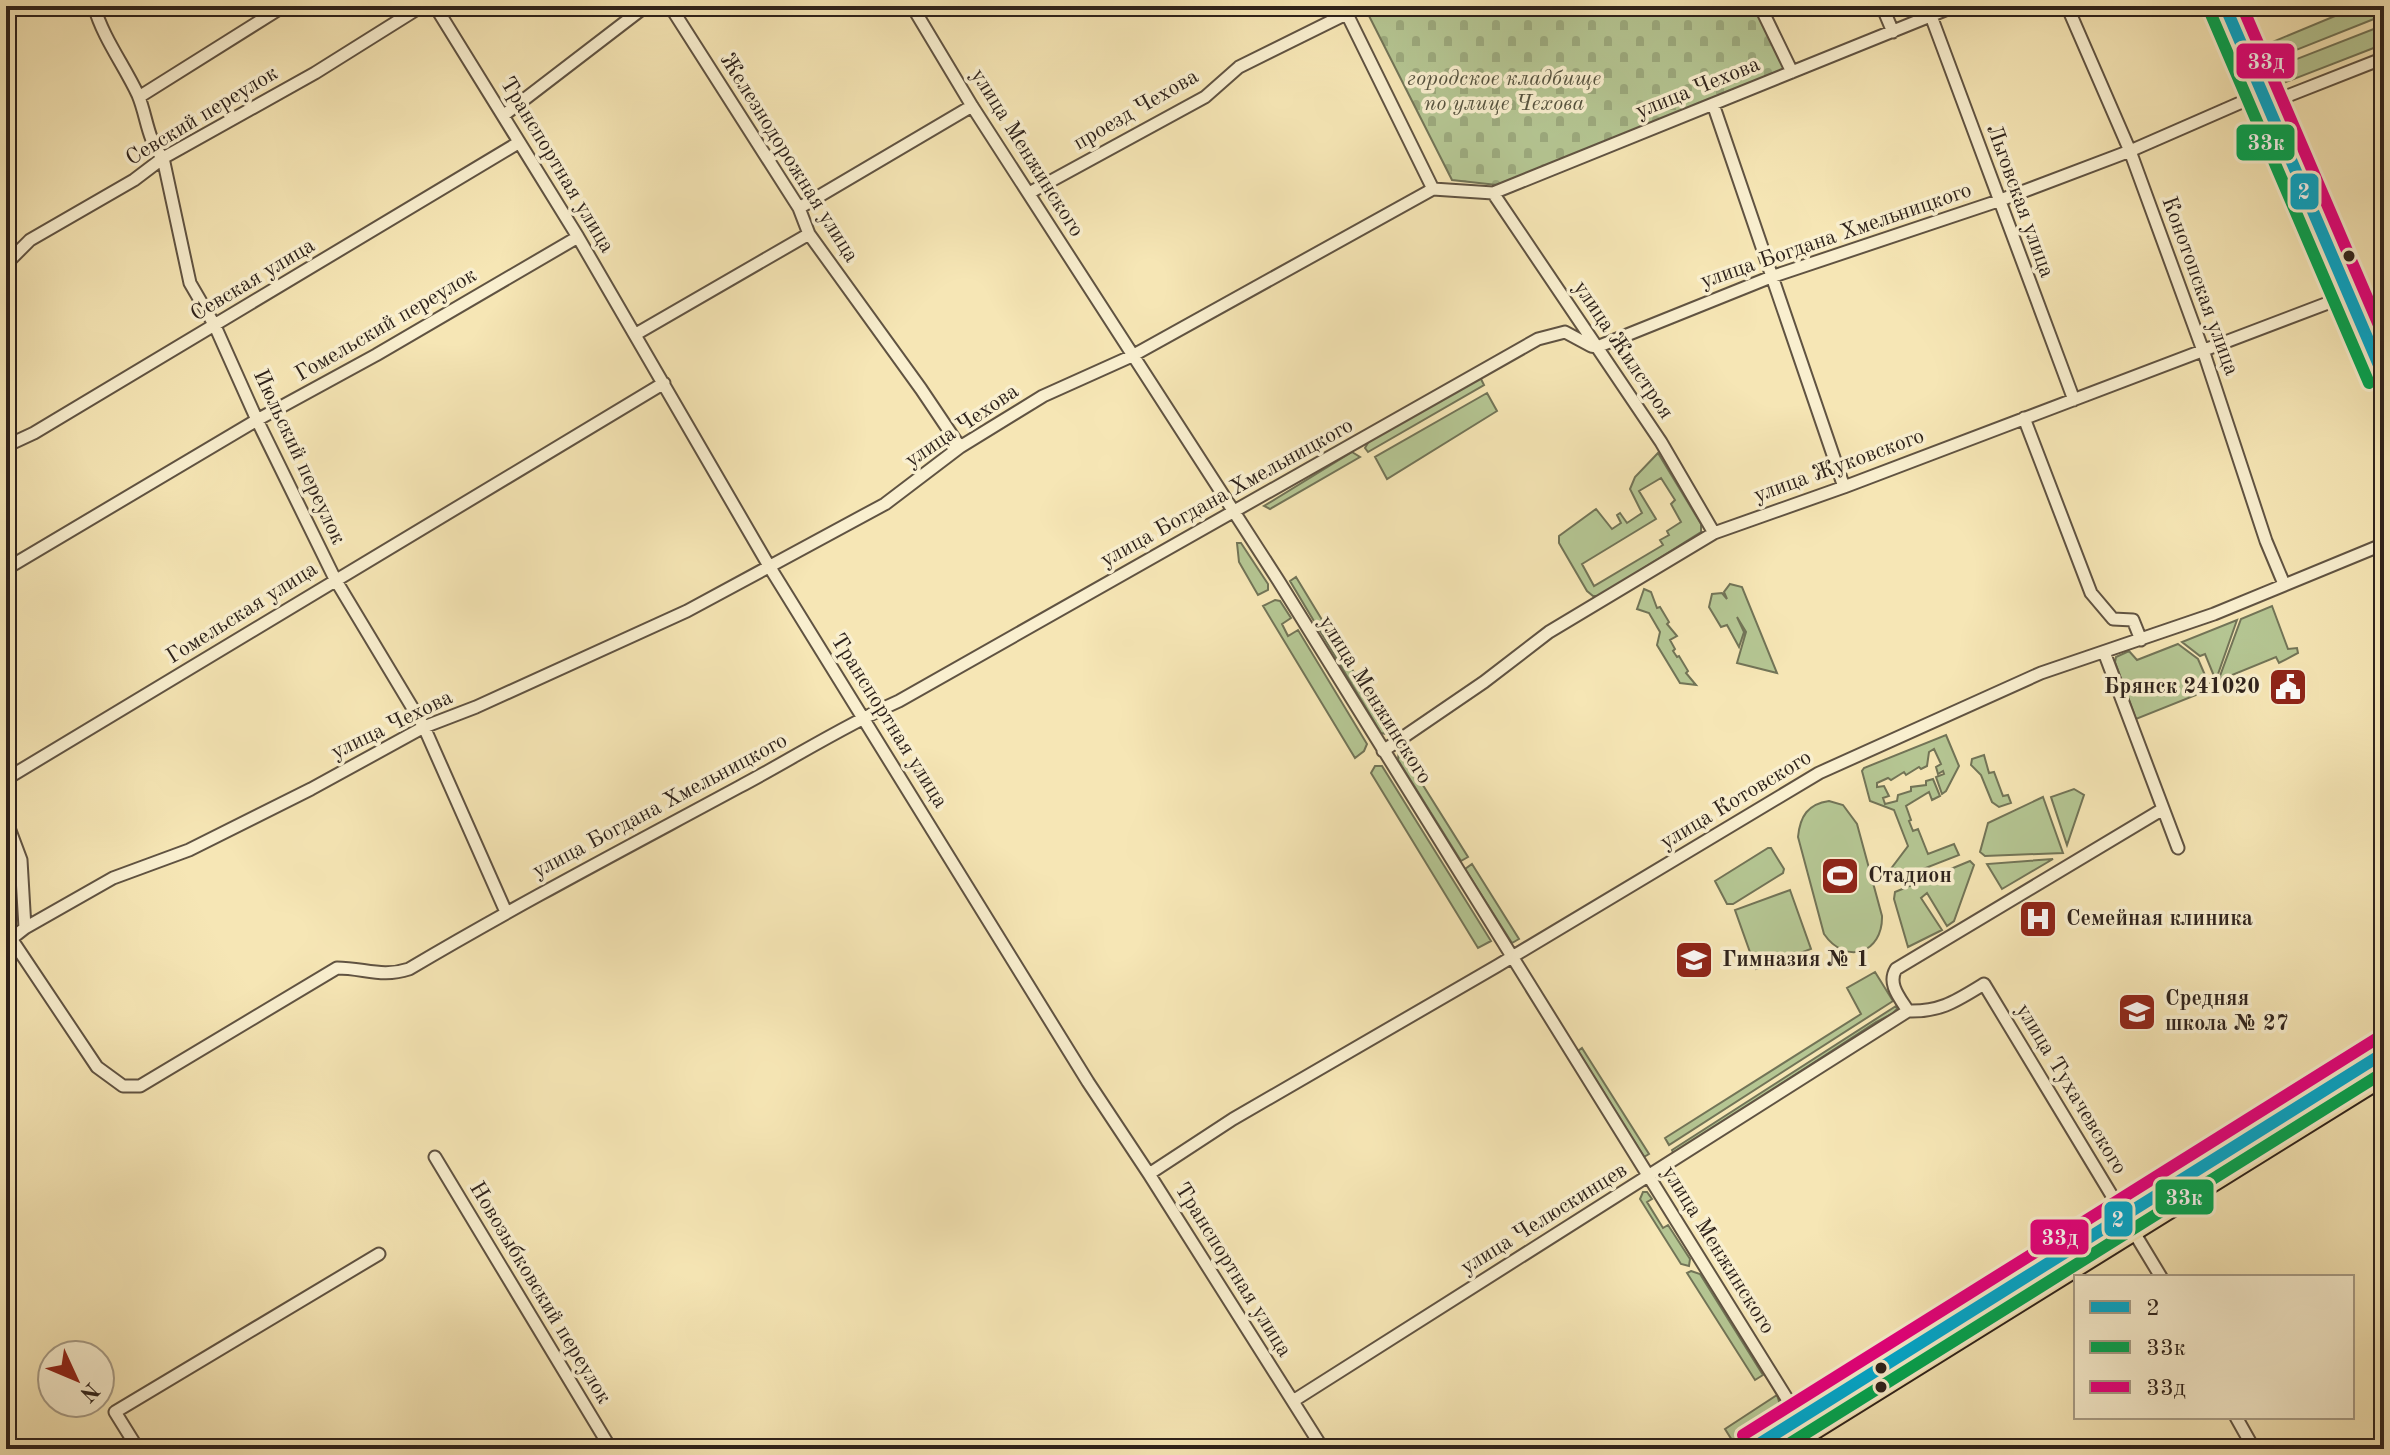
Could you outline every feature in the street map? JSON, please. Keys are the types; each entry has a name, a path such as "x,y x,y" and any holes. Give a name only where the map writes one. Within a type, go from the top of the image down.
{"main road":[{"path":"1751,1449 2384,1053"},
{"path":"1787,1449 2384,1078"},
{"path":"2123,1214 2135,1234"},
{"path":"1799,1418 1809,1434"}],"street":[{"name":"Июльский переулок","path":"94,6 99,23 139,97 154,148 163,158 190,283 215,326 335,579 424,727 506,912"},
{"path":"139,97 284,6"},
{"name":"Севский переулок","path":"6,264 30,240 134,180 163,158 315,73 422,6"},
{"name":"Транспортная улица","path":"435,6 636,334 769,566 1080,1069 1323,1449"},
{"path":"504,115 646,6"},
{"name":"Железнодорожная улица","path":"670,6 799,208 809,234 960,447"},
{"name":"улица Менжинского","path":"912,6 972,106 1234,513 1799,1418"},
{"path":"1760,6 1792,72"},
{"path":"1882,6 1893,32"},
{"name":"улица Чехова","path":"9,935 113,878 189,850 311,789 424,727 476,707 687,611 885,504 960,447 1043,396 1132,356 1433,189 1493,193 1955,6"},
{"name":"Конотопская улица","path":"2067,6 2130,151 2203,351 2266,541 2284,584"},
{"path":"2225,6 2384,377"},
{"path":"1345,10 1433,189"},
{"name":"проезд Чехова","path":"1029,193 1205,97 1239,67 1345,10"},
{"name":"Льговская улица","path":"1931,16 2074,400"},
{"name":"улица Богдана Хмельницкого","path":"9,935 97,1067 123,1086 140,1086 337,968 356,968 391,975 409,969 506,912 760,776 863,717 899,701 1538,339 1565,332 1597,347 1771,277 1998,201 2130,151 2249,99 2277,100 2384,58"},
{"path":"1713,104 1844,487"},
{"path":"799,208 972,106"},
{"name":"Севская улица","path":"6,446 34,433 215,326 518,143"},
{"name":"улица Жилстроя","path":"1493,193 1661,442 1714,533"},
{"path":"636,334 809,234"},
{"name":"Гомельский переулок","path":"6,569 257,420 376,355 578,237"},
{"name":"улица Жуковского","path":"1383,751 1484,682 1549,632 1714,533 1844,487 2349,295"},
{"name":"Гомельская улица","path":"6,779 664,383"},
{"path":"2024,418 2091,593 2113,619 2133,620 2141,640"},
{"name":"улица Котовского","path":"1149,1174 1233,1119 1819,773 2041,673 2214,614 2384,544"},
{"path":"2104,652 2178,848"},
{"path":"1908,1011 1892,983 1896,969 2163,809"},
{"path":"6,820 21,860 25,928"},
{"name":"улица Челюскинцев","path":"1293,1401 1908,1011 1928,1011 1949,1005 1984,984"},
{"name":"улица Тухачевского","path":"1984,984 2123,1214"},
{"name":"Новозыбковский переулок","path":"435,1157 611,1449"},
{"path":"2135,1234 2160,1275"},
{"path":"138,1449 115,1412 379,1254"},
{"path":"2237,1419 2254,1449"}],"green space":[{"name":"городское кладбище по улице Чехова","path":"1364,6 1755,6 1787,71 1497,185 1452,180"},
{"path":"2359,6 2384,6 2384,15 2276,58 2270,43"},
{"path":"2384,25 2384,44 2286,82 2279,66"},
{"path":"1480,377 1484,385 1368,452 1365,448 1369,441"},
{"path":"1487,393 1497,411 1387,479 1375,457"},
{"path":"1352,452 1360,457 1270,509 1264,506"},
{"path":"1658,453 1701,524 1701,532 1599,596 1593,596 1559,543 1559,536 1596,509 1612,529 1621,523 1617,515 1620,513 1627,523 1642,513 1630,489 1635,477","holes":["1661,478 1675,500 1671,504 1681,522 1667,531 1669,535 1660,540 1663,545 1594,586 1582,564 1656,519 1639,491"]},
{"path":"1237,543 1241,543 1268,584 1268,590 1258,595 1239,562"},
{"path":"1296,577 1392,735 1381,733 1290,581"},
{"path":"1730,584 1742,587 1777,673 1737,663 1746,632 1737,617 1744,632 1739,647 1727,625 1721,627 1709,607 1712,594 1722,593 1727,599 1724,592"},
{"path":"1644,589 1651,592 1657,608 1660,607 1669,622 1667,624 1677,636 1670,640 1675,649 1673,651 1696,685 1680,683 1657,645 1660,632 1649,613 1637,609"},
{"path":"1280,601 1291,618 1282,624 1288,636 1298,630 1367,744 1355,758 1263,606"},
{"path":"2272,606 2288,649 2297,648 2298,653 2279,663 2276,657 2227,677 2229,683 2224,686 2220,676 2241,619"},
{"path":"2237,620 2218,674 2214,676 2205,654 2200,656 2182,642"},
{"path":"2178,644 2198,659 2211,689 2136,719 2115,662 2116,657 2129,651 2137,660"},
{"path":"1946,735 1959,766 1946,791 1942,794 1936,777 1944,774 1943,771 1938,774 1936,767 1941,764 1934,749 1929,752 1927,766 1906,775 1904,772 1891,780 1888,778 1877,783 1877,787 1884,786 1889,796 1883,798 1885,804 1897,801 1898,795 1911,791 1911,787 1926,785 1926,781 1933,779 1940,796 1932,800 1929,792 1906,806 1909,821 1913,831 1918,829 1928,854 1954,844 1959,855 1895,880 1891,878 1890,870 1908,846 1894,810 1870,801 1862,771"},
{"path":"1399,747 1468,857 1461,861 1398,760"},
{"path":"1984,755 1989,773 1994,772 2003,796 2008,795 2011,803 1999,807 1992,802 1981,775 1971,765 1972,759"},
{"path":"1375,766 1382,766 1491,941 1478,948 1371,773"},
{"path":"2074,789 2084,795 2067,845 2051,797"},
{"path":"2043,797 2063,853 1985,856 1980,852 1988,823"},
{"name":"Стадион","path":"1829,801 1843,805 1857,824 1882,916 1876,939 1862,951 1842,950 1824,934 1798,837 1806,812"},
{"path":"1768,848 1784,869 1783,873 1733,904 1727,904 1715,881"},
{"path":"2053,859 2002,889 1987,864"},
{"path":"1970,861 1974,865 1954,921 1947,926 1927,893 1921,898 1942,930 1908,947 1894,899 1895,892"},
{"path":"1472,864 1519,939 1512,943 1465,869"},
{"path":"1790,890 1811,949 1756,969 1735,910"},
{"path":"1875,972 1893,1001 1669,1145 1665,1138 1861,1014 1847,988"},
{"path":"1896,1006 1892,1014 1674,1154 1672,1150"},
{"path":"1582,1048 1649,1154 1644,1157 1578,1051"},
{"path":"1643,1192 1647,1192 1652,1199 1647,1202 1663,1228 1668,1225 1690,1259 1689,1266 1681,1264 1640,1199"},
{"path":"1687,1273 1700,1274 1763,1375 1755,1380"},
{"path":"1777,1395 1780,1405 1775,1421 1737,1448 1725,1429"}],"transit line":[{"name":"2","path":"2225,6 2384,377"},
{"name":"33д","path":"2242,6 2384,337"},
{"name":"33к","path":"2210,12 2369,383"},
{"name":"33д","path":"1743,1435 2376,1039"},
{"name":"2","path":"1751,1449 2384,1053"},
{"name":"33к","path":"1781,1449 2384,1072"}],"place":[{"name":"Брянск 241020","path":"2288,687"},
{"name":"Стадион","path":"1840,876"},
{"name":"Семейная клиника","path":"2038,919"},
{"name":"Гимназия № 1","path":"1694,960"},
{"name":"Средняя школа № 27","path":"2137,1012"}]}
